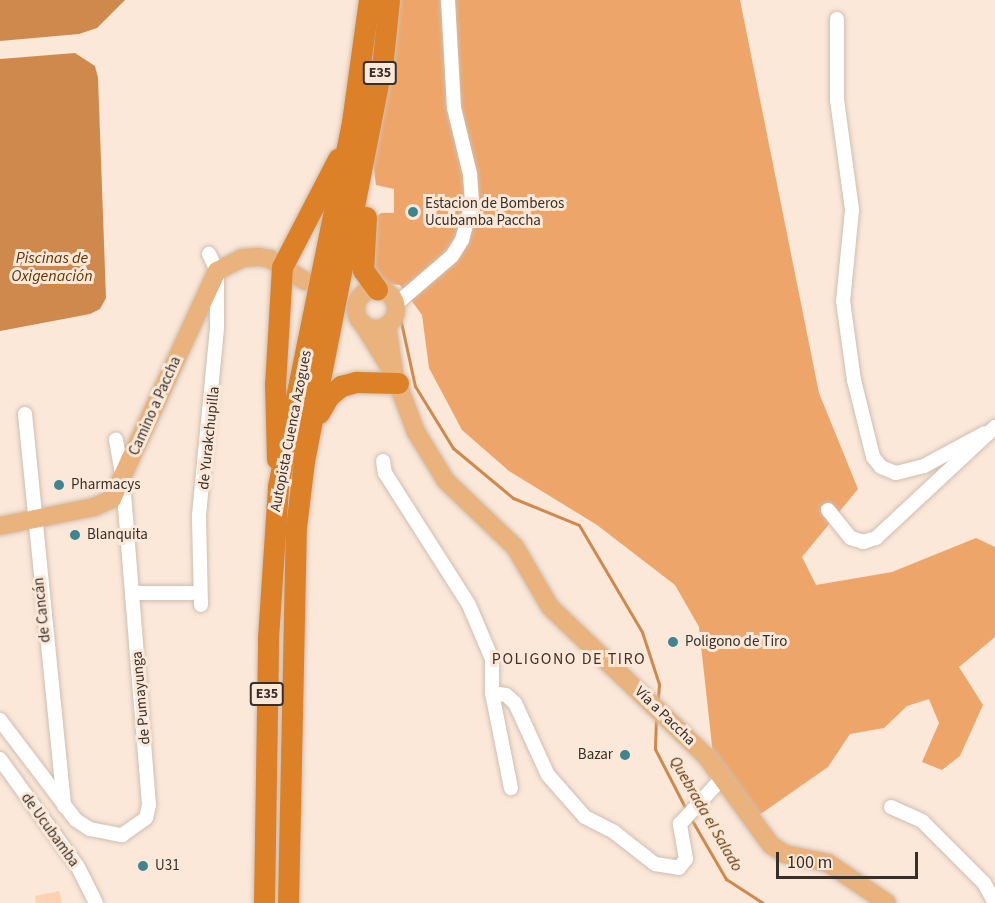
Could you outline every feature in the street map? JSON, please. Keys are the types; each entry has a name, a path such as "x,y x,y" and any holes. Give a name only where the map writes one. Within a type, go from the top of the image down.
{"highway":[{"name":"Autopista Cuenca Azogues","path":"264,903 268,619 278,486 346,144 369,0"},
{"name":"Autopista Cuenca Azogues","path":"288,903 292,588 296,526 308,445 369,126 389,0"},
{"path":"369,126 363,270 377,289"},
{"path":"278,486 275,385 282,267 346,144"},
{"path":"308,445 324,403 341,386 356,382 396,379"}],"main road":[{"path":"217,271 242,258 270,259 305,281"},
{"name":"Camino a Paccha","path":"0,526 94,507 112,499 123,480 217,271"},
{"path":"377,289 389,294 395,305 394,316 387,325 375,329 354,312 360,296 377,289"},
{"name":"Vía a Paccha","path":"354,312 396,379"},
{"name":"Vía a Paccha","path":"387,325 396,379 416,432 446,481 504,533 550,607 658,708 723,777 771,845 785,854 828,863 887,903"}],"street":[{"path":"395,305 452,256 462,240 472,202 470,174 454,108 448,0"},
{"path":"837,19 837,100 852,210 843,301 855,380 873,457 881,467 896,473 924,466 990,430"},
{"path":"209,254 217,271"},
{"name":"de Yurakchupilla","path":"201,605 199,515 216,374 217,271"},
{"name":"de Cancán","path":"25,414 32,520 64,806"},
{"path":"828,510 851,538 863,542 876,538 990,430"},
{"name":"de Pumayunga","path":"64,806 76,820 106,834 122,835 146,819 149,805 123,480 116,440"},
{"path":"383,461 385,473 469,605 492,659 492,693 511,788"},
{"path":"132,593 192,593"},
{"path":"492,693 506,695 515,703 549,775 585,817 614,832 656,864 670,869 679,868 686,860 678,829 723,777"},
{"path":"0,720 64,806"},
{"name":"de Ucubamba","path":"0,759 78,867 96,903"},
{"path":"891,807 922,821 984,884 995,903"}],"shaded area":[{"path":"391,0 740,0 819,393 858,489 802,557 816,585 892,572 976,538 995,547 995,637 959,667 983,705 960,756 942,770 922,762 939,723 929,699 907,706 884,728 850,734 828,767 759,815 713,755 699,627 675,585 597,525 509,471 462,430 429,368 422,315 400,285 380,283 369,259 375,218 381,213 394,213 394,189 376,185 373,162"},
{"path":"59,891 62,903 36,903 35,896"}],"water":[{"path":"0,0 125,0 97,28 79,34 0,41"},
{"name":"Piscinas de Oxigenación","path":"75,53 95,66 98,78 106,298 100,309 90,314 0,331 0,59"}],"waterway":[{"name":"Quebrada el Salado","path":"401,322 415,386 453,448 513,498 579,525 642,632 659,684 658,699"},
{"name":"Quebrada el Salado","path":"656,718 655,749 687,811"},
{"name":"Quebrada el Salado","path":"690,817 726,879 763,903"}],"place":[{"name":"Estacion de Bomberos Ucubamba Paccha","path":"413,212"},
{"name":"Pharmacys","path":"59,485"},
{"name":"Blanquita","path":"75,535"},
{"name":"Poligono de Tiro","path":"673,642"},
{"name":"Bazar","path":"625,755"},
{"name":"U31","path":"143,866"}],"district":[{"name":"POLIGONO DE TIRO","path":"569,659"}]}
